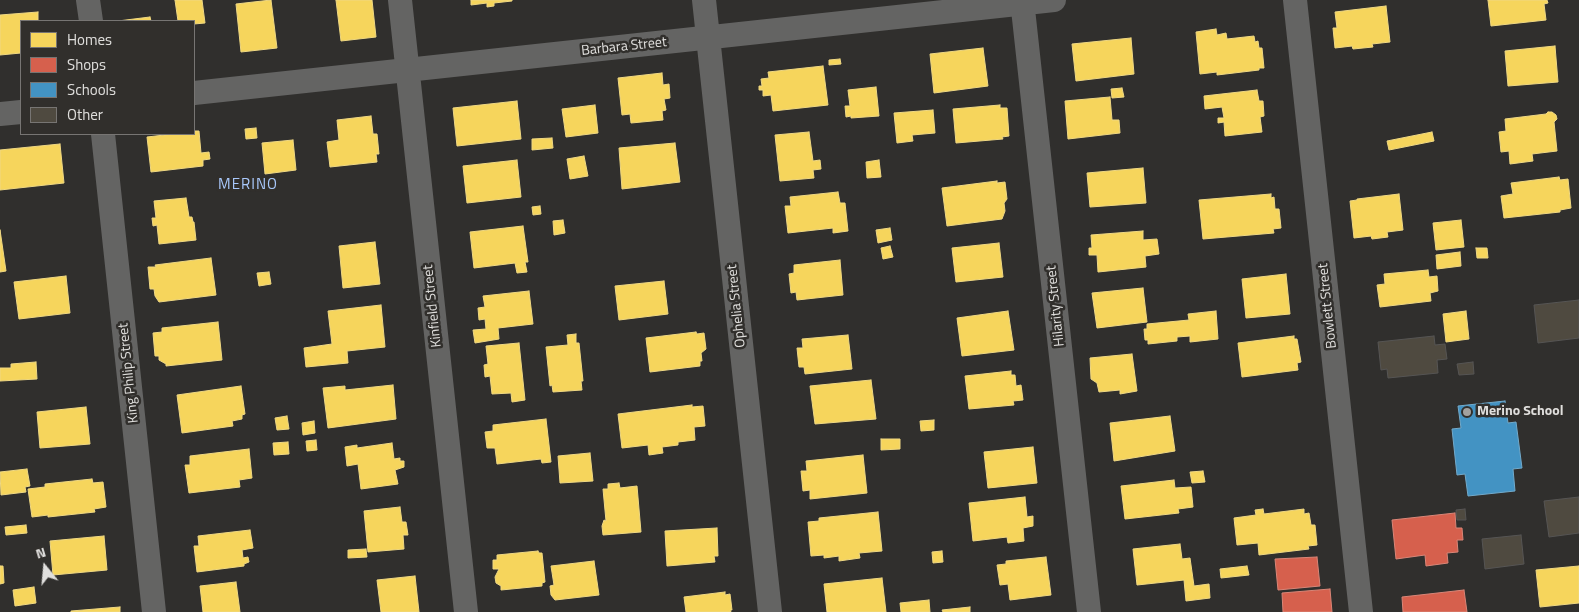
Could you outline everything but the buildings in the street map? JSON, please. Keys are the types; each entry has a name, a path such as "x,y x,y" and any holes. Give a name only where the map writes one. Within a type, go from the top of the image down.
{"street":[{"path":"88,0 90,20"},
{"name":"Kinfield Street","path":"400,0 466,612"},
{"name":"Ophelia Street","path":"704,0 770,612"},
{"name":"Barbara Street","path":"195,93 1054,0"},
{"name":"Bowlett Street","path":"1295,0 1361,612"},
{"name":"Hilarity Street","path":"1022,2 1089,612"},
{"path":"0,114 20,112"},
{"name":"King Philip Street","path":"103,135 154,612"}],"place":[{"name":"Merino School","path":"1467,412"}],"district":[{"name":"MERINO","path":"248,185"}]}
